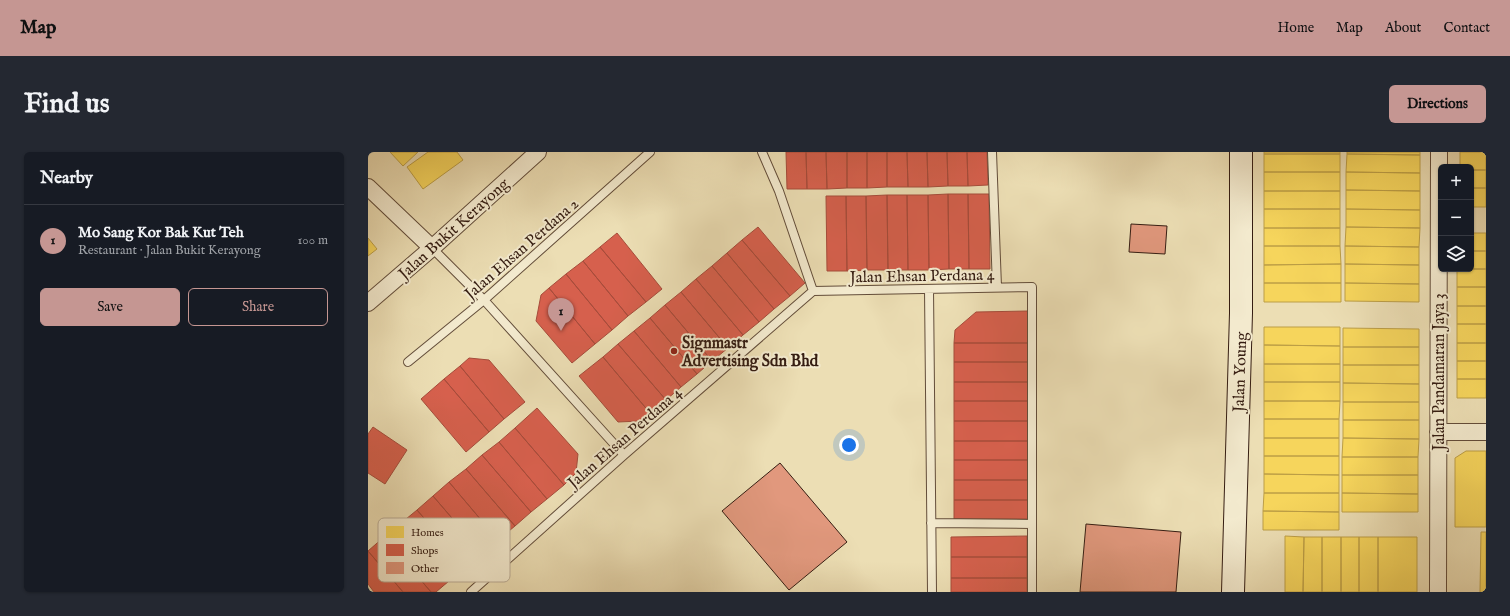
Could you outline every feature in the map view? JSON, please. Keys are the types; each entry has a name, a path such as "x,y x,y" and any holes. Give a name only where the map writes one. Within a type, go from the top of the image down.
{"main road":[{"name":"Jalan Young","path":"1233,592 1241,313 1240,152"}],"street":[{"name":"Jalan Bukit Kerayong","path":"368,303 432,248 538,152"},
{"name":"Jalan Pandamaran Jaya 3","path":"1438,592 1439,152"},
{"path":"368,187 432,248"},
{"path":"1438,432 1486,432"}],"lane":[{"name":"Jalan Ehsan Perdana 2","path":"408,362 484,300 650,152"},
{"path":"762,152 779,191 813,291"},
{"path":"992,152 997,287"},
{"path":"432,248 484,300 624,455"},
{"name":"Jalan Ehsan Perdana 4","path":"510,557 624,455 813,291 1032,287 1032,524"},
{"path":"929,289 932,592"},
{"path":"931,523 1032,524 1032,592"},
{"name":"Jalan Ehsan Perdana 4","path":"471,592 482,582"}],"building: Homes":[{"path":"390,152 418,152 403,166"},
{"path":"428,152 457,152 463,160 423,189 407,167"},
{"path":"1264,152 1340,152 1340,154 1264,154"},
{"path":"1347,152 1420,152 1420,155 1347,154"},
{"path":"1460,152 1486,152 1486,170 1474,170 1474,164 1460,164"},
{"path":"1264,154 1340,154 1340,172 1264,172"},
{"path":"1347,154 1420,155 1420,173 1346,172"},
{"path":"1474,170 1486,170 1486,188 1474,188"},
{"path":"1264,172 1340,172 1340,191 1264,191"},
{"path":"1346,172 1420,173 1420,191 1346,190"},
{"path":"1474,188 1486,188 1486,207 1474,207"},
{"path":"1346,190 1420,191 1420,210 1346,209"},
{"path":"1264,191 1340,191 1340,209 1264,209"},
{"path":"1264,209 1340,209 1340,228 1264,228"},
{"path":"1346,209 1420,210 1420,228 1346,227"},
{"path":"1346,227 1420,228 1419,247 1345,246"},
{"path":"1264,228 1340,228 1340,246 1264,246"},
{"path":"1474,233 1486,233 1486,251 1474,251"},
{"path":"368,238 377,249 368,256"},
{"path":"1264,246 1340,246 1341,264 1264,265"},
{"path":"1345,246 1419,247 1419,265 1345,264"},
{"path":"1474,251 1486,251 1486,269 1474,269"},
{"path":"1341,264 1341,283 1264,283 1264,265"},
{"path":"1345,264 1419,265 1419,284 1345,283"},
{"path":"1474,269 1486,269 1486,287 1457,287 1457,272 1474,272"},
{"path":"1264,283 1341,283 1341,302 1264,302"},
{"path":"1345,283 1419,284 1419,302 1345,301"},
{"path":"1457,287 1486,287 1486,306 1457,306"},
{"path":"1457,306 1486,306 1486,324 1457,324"},
{"path":"1457,324 1486,324 1486,343 1457,343"},
{"path":"1264,327 1340,327 1340,346 1264,345"},
{"path":"1343,328 1419,329 1419,347 1343,347"},
{"path":"1457,343 1486,343 1486,361 1457,361"},
{"path":"1264,345 1340,346 1340,364 1264,364"},
{"path":"1343,347 1419,347 1419,365 1343,365"},
{"path":"1457,361 1486,361 1486,379 1457,379"},
{"path":"1264,364 1340,364 1340,382 1264,382"},
{"path":"1343,365 1419,365 1419,384 1343,383"},
{"path":"1457,379 1486,379 1486,398 1457,398"},
{"path":"1264,382 1340,382 1340,401 1264,401"},
{"path":"1343,383 1419,384 1419,402 1343,402"},
{"path":"1264,401 1340,401 1339,419 1264,419"},
{"path":"1343,402 1419,402 1419,420 1343,420"},
{"path":"1264,419 1339,419 1339,438 1264,438"},
{"path":"1343,420 1419,420 1419,439 1343,438"},
{"path":"1264,438 1339,438 1339,456 1264,456"},
{"path":"1343,438 1419,439 1418,457 1342,457"},
{"path":"1466,451 1486,451 1486,527 1455,527 1455,458"},
{"path":"1264,456 1339,456 1339,475 1264,474"},
{"path":"1342,457 1418,457 1418,475 1342,475"},
{"path":"1264,474 1339,475 1339,493 1264,493"},
{"path":"1342,475 1418,475 1418,494 1342,493"},
{"path":"1264,493 1339,493 1339,512 1263,511"},
{"path":"1342,493 1418,494 1418,512 1342,512"},
{"path":"1263,511 1339,512 1339,530 1263,530"},
{"path":"1481,532 1486,532 1486,592 1480,592"},
{"path":"1285,536 1304,537 1303,592 1285,592"},
{"path":"1304,537 1322,537 1322,592 1303,592"},
{"path":"1322,537 1341,537 1341,592 1322,592"},
{"path":"1341,537 1359,537 1359,592 1341,592"},
{"path":"1359,537 1378,537 1378,592 1359,592"},
{"path":"1378,537 1417,537 1417,592 1378,592"}],"building: Shops":[{"path":"786,152 806,152 807,189 787,189"},
{"path":"806,152 826,152 827,189 807,189"},
{"path":"826,152 847,152 847,188 827,189"},
{"path":"847,152 867,152 867,188 847,188"},
{"path":"867,152 887,152 887,187 867,188"},
{"path":"887,152 907,152 908,187 887,187"},
{"path":"907,152 927,152 928,187 908,187"},
{"path":"927,152 947,152 948,186 928,187"},
{"path":"947,152 967,152 968,186 948,186"},
{"path":"967,152 987,152 988,185 968,186"},
{"path":"948,194 949,269 929,270 928,195"},
{"path":"948,194 968,194 969,269 949,269"},
{"path":"968,194 989,194 990,269 969,269"},
{"path":"887,195 888,270 867,270 866,196"},
{"path":"887,195 907,195 908,270 888,270"},
{"path":"907,195 928,195 929,270 908,270"},
{"path":"826,196 846,196 847,271 827,271"},
{"path":"846,196 866,196 867,270 847,271"},
{"path":"758,227 805,283 790,296 742,240"},
{"path":"617,233 662,289 646,302 600,247"},
{"path":"742,240 790,296 774,309 727,253"},
{"path":"600,247 646,302 628,316 583,261"},
{"path":"727,253 774,309 759,322 712,266"},
{"path":"583,261 628,316 612,330 566,274"},
{"path":"712,266 759,322 743,335 696,279"},
{"path":"566,274 612,330 595,344 549,288"},
{"path":"696,279 743,335 728,348 681,292"},
{"path":"549,288 595,344 572,363 536,321 541,295"},
{"path":"681,292 728,348 712,361 665,305"},
{"path":"665,305 712,361 697,374 650,318"},
{"path":"1028,311 1028,343 954,343 955,330 976,312"},
{"path":"650,318 697,374 681,387 634,331"},
{"path":"634,331 681,387 666,400 618,344"},
{"path":"954,343 1028,343 1028,362 954,362"},
{"path":"618,344 666,400 650,413 603,357"},
{"path":"603,357 650,413 640,421 618,422 579,376"},
{"path":"469,358 489,360 525,402 504,419 460,366"},
{"path":"954,362 1028,362 1028,382 954,382"},
{"path":"460,366 504,419 489,432 444,379"},
{"path":"444,379 489,432 466,452 421,399"},
{"path":"954,382 1028,382 1028,401 954,401"},
{"path":"954,401 1028,401 1028,421 954,421"},
{"path":"537,408 578,454 576,473 564,485 515,428"},
{"path":"954,421 1028,421 1028,441 954,441"},
{"path":"373,427 407,450 385,484 368,473 368,434"},
{"path":"515,428 564,485 547,499 499,442"},
{"path":"954,441 1028,441 1028,460 954,460"},
{"path":"499,442 547,499 531,512 482,455"},
{"path":"482,455 531,512 515,526 510,518 508,518 466,469"},
{"path":"954,460 1028,460 1028,480 954,480"},
{"path":"466,469 508,518 479,518 449,482"},
{"path":"954,480 1028,480 1028,500 954,500"},
{"path":"449,482 479,518 452,518 433,496"},
{"path":"433,496 452,518 424,518 417,510"},
{"path":"954,500 1028,500 1028,519 954,519"},
{"path":"417,510 424,518 407,518"},
{"path":"510,520 515,526 510,530"},
{"path":"1027,536 1027,557 951,557 951,537"},
{"path":"378,542 378,563 368,551"},
{"path":"368,551 378,563 378,582 394,582 403,592 374,592 368,584"},
{"path":"951,557 1027,557 1027,578 951,578"},
{"path":"951,578 1027,578 1027,592 951,592"},
{"path":"394,582 422,582 431,592 403,592"},
{"path":"422,582 448,582 436,592 431,592"}],"building: Other":[{"path":"1131,224 1167,226 1165,254 1129,252"},
{"path":"780,463 847,542 789,590 722,511"},
{"path":"1086,524 1181,532 1176,592 1080,592"}],"place":[{"name":"Mo Sang Kor Bak Kut Teh","path":"561,331"},
{"name":"Signmastr Advertising Sdn Bhd","path":"674,351"}]}
